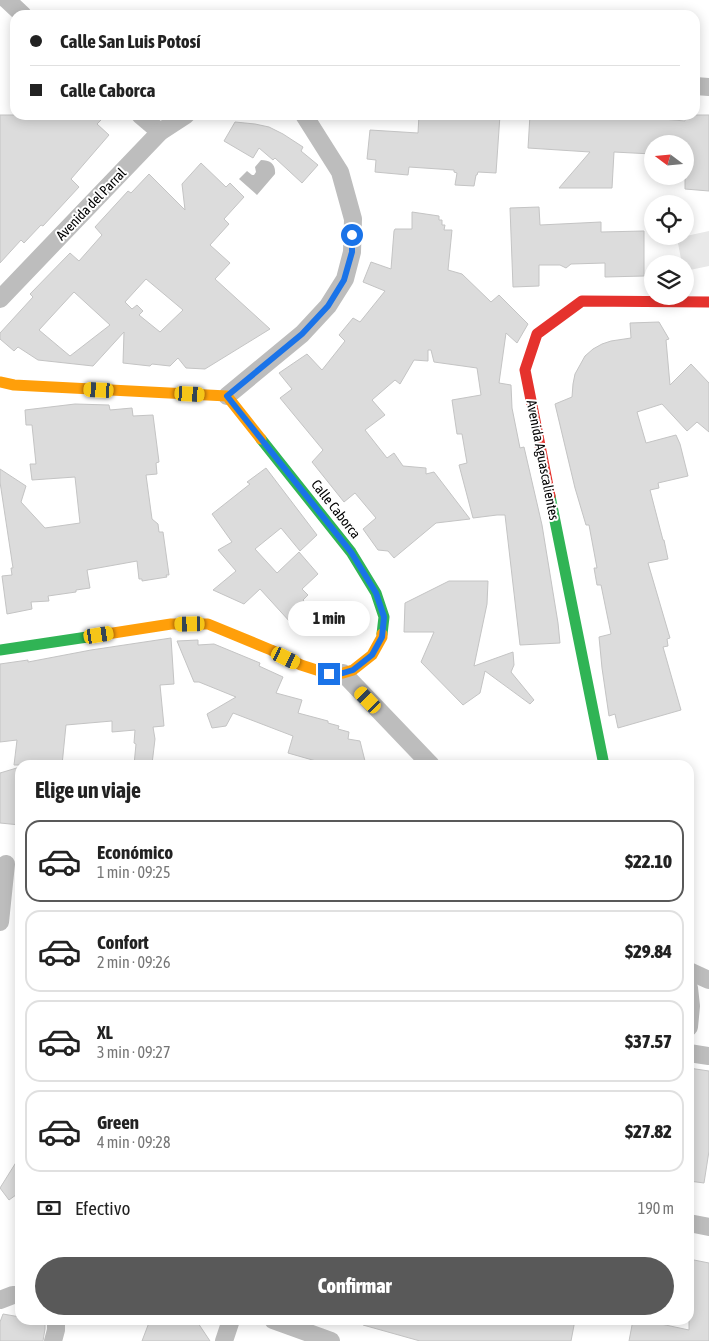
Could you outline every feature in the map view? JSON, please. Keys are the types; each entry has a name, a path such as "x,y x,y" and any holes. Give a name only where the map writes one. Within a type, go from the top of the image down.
{"street":[{"path":"7,0 18,10"},
{"path":"146,120 160,132"},
{"name":"Avenida del Parral","path":"0,299 160,132 178,120"},
{"path":"0,382 24,386 227,396 302,334 328,306 344,280 352,252 353,219 340,172 307,120"},
{"name":"Avenida Aguascalientes","path":"603,760 525,370 538,334 582,301 709,302"},
{"name":"Calle Caborca","path":"227,396 351,552 376,593 384,617 382,637 372,655 353,670 343,673"},
{"path":"0,650 171,624 208,624 271,650 301,665 329,674 343,673 426,760"},
{"path":"0,922 9,864"},
{"path":"694,973 709,980"},
{"path":"694,1054 709,1056"},
{"path":"694,1225 709,1227"},
{"path":"0,1300 15,1295"},
{"path":"53,1341 56,1325"},
{"path":"224,1341 229,1325"},
{"path":"287,1325 331,1341"}],"shaded area":[{"path":"261,160 272,163 275,174 257,195 239,179 247,171 254,175 256,172 255,167"},
{"path":"709,231 709,266 694,269 694,255 680,255 678,245 694,245 694,234"}],"building":[{"path":"0,115 10,115 10,120 101,120 97,124 109,135 71,179 79,187 43,226 41,225 24,243 21,240 0,263"},
{"path":"700,115 709,115 709,191 685,189 685,185 694,185 694,135 644,135 644,154 614,152 612,188 559,188 590,152 528,148 530,120 685,121 700,120"},
{"path":"419,120 500,120 496,173 478,172 474,186 455,185 457,173 454,170 409,167 408,175 375,172 376,160 367,159 370,130 418,133"},
{"path":"235,122 269,127 283,134 303,147 301,151 318,165 302,183 275,158 273,160 259,148 253,158 224,141"},
{"path":"201,163 226,187 230,183 244,197 224,219 229,224 210,245 230,263 215,279 270,329 205,369 186,368 178,358 170,366 123,363 124,332 93,366 38,360 18,347 14,351 0,339 0,333 33,297 30,294 70,253 79,261 102,235 95,227 128,191 131,193 149,174 185,210 182,184","holes":["146,279 183,310 160,332 139,315 143,311 137,305 132,309 125,302","74,292 110,325 70,356 39,330"]},
{"path":"539,207 540,225 601,222 601,232 644,231 644,276 605,277 605,263 571,264 566,268 560,265 539,265 539,286 513,287 510,208"},
{"path":"412,212 439,216 439,220 442,220 442,225 445,225 444,230 452,230 448,270 462,274 491,302 499,295 528,324 517,343 506,333 499,383 511,385 512,408 520,448 524,447 542,525 560,643 520,645 505,515 473,518 459,465 467,463 462,434 457,434 452,400 481,395 477,368 434,362 431,350 428,350 428,361 414,360 400,384 395,380 372,400 385,415 365,430 387,458 394,453 403,466 426,468 426,474 434,472 470,519 436,523 394,558 388,551 378,550 363,529 376,518 355,493 344,502 312,462 323,450 280,398 292,389 279,373 307,354 322,370 345,341 339,335 353,318 360,322 385,291 363,282 371,262 391,269 394,231 395,229 412,229"},
{"path":"659,322 669,339 666,340 670,385 691,364 709,383 709,432 697,422 687,431 662,404 637,412 646,443 676,435 688,476 658,483 659,488 650,490 668,559 648,563 670,638 667,639 668,646 663,647 681,710 618,728 615,714 609,716 599,637 611,634 601,585 597,585 594,568 597,568 589,525 586,525 575,488 555,404 572,397 575,374 585,356 593,349 611,341 631,338 630,323"},
{"path":"75,404 109,405 110,410 132,408 133,416 153,415 159,462 156,463 157,474 146,475 152,519 158,524 159,532 163,532 169,575 166,575 167,577 142,581 142,579 139,579 137,561 87,570 90,588 48,596 49,601 31,602 32,609 7,614 2,576 12,575 11,568 13,568 0,482 0,469 26,486 21,502 45,528 80,523 75,477 32,480 30,464 36,464 32,425 26,425 25,410"},
{"path":"266,468 317,535 300,551 281,528 255,549 277,573 299,552 318,574 302,589 308,595 303,600 309,606 291,623 260,589 244,604 213,590 236,571 218,550 232,542 212,514 250,484 247,482"},
{"path":"449,581 488,581 487,604 474,666 513,652 514,665 511,672 534,700 530,704 485,671 480,693 463,705 421,662 434,632 404,632 405,603"},
{"path":"171,638 174,684 160,685 164,726 153,727 155,739 152,760 134,760 135,730 112,732 112,721 66,725 62,760 15,760 14,765 17,740 0,742 0,664 28,660 28,662"},
{"path":"198,640 198,645 214,644 260,663 259,666 283,677 276,693 302,700 298,713 328,721 328,723 339,726 338,729 349,732 348,739 360,741 365,760 312,760 288,753 293,736 233,713 226,726 212,728 207,714 236,697 199,682 194,682 177,641"},
{"path":"15,768 15,824 0,823 0,773"},
{"path":"694,1069 709,1071 709,1151 704,1183 694,1182"},
{"path":"15,1164 15,1196 9,1200 0,1188"},
{"path":"694,1260 709,1263 709,1341 629,1341 632,1325 666,1325 689,1330 689,1325 694,1325"},
{"path":"3,1314 15,1316 15,1325 45,1325 43,1341 0,1341 0,1322"},
{"path":"148,1325 199,1325 210,1341 142,1341"},
{"path":"363,1325 574,1325 571,1341 420,1341"}],"traffic: fast":[{"path":"261,439 351,552 376,593 384,617 382,634"},
{"path":"550,496 603,760"},
{"path":"0,650 94,636"}],"traffic: slow":[{"path":"0,382 14,385 227,396 261,439"},
{"path":"94,636 171,624 208,624 271,650 301,665 329,674 353,670 372,655 382,634"}],"traffic: jam":[{"path":"550,496 525,370 537,334 582,301 709,302"}],"route":[{"path":"329,674 353,670 372,655 382,637 384,617 376,593 351,552 227,396 302,334 328,306 344,280 352,252 352,235"}]}
